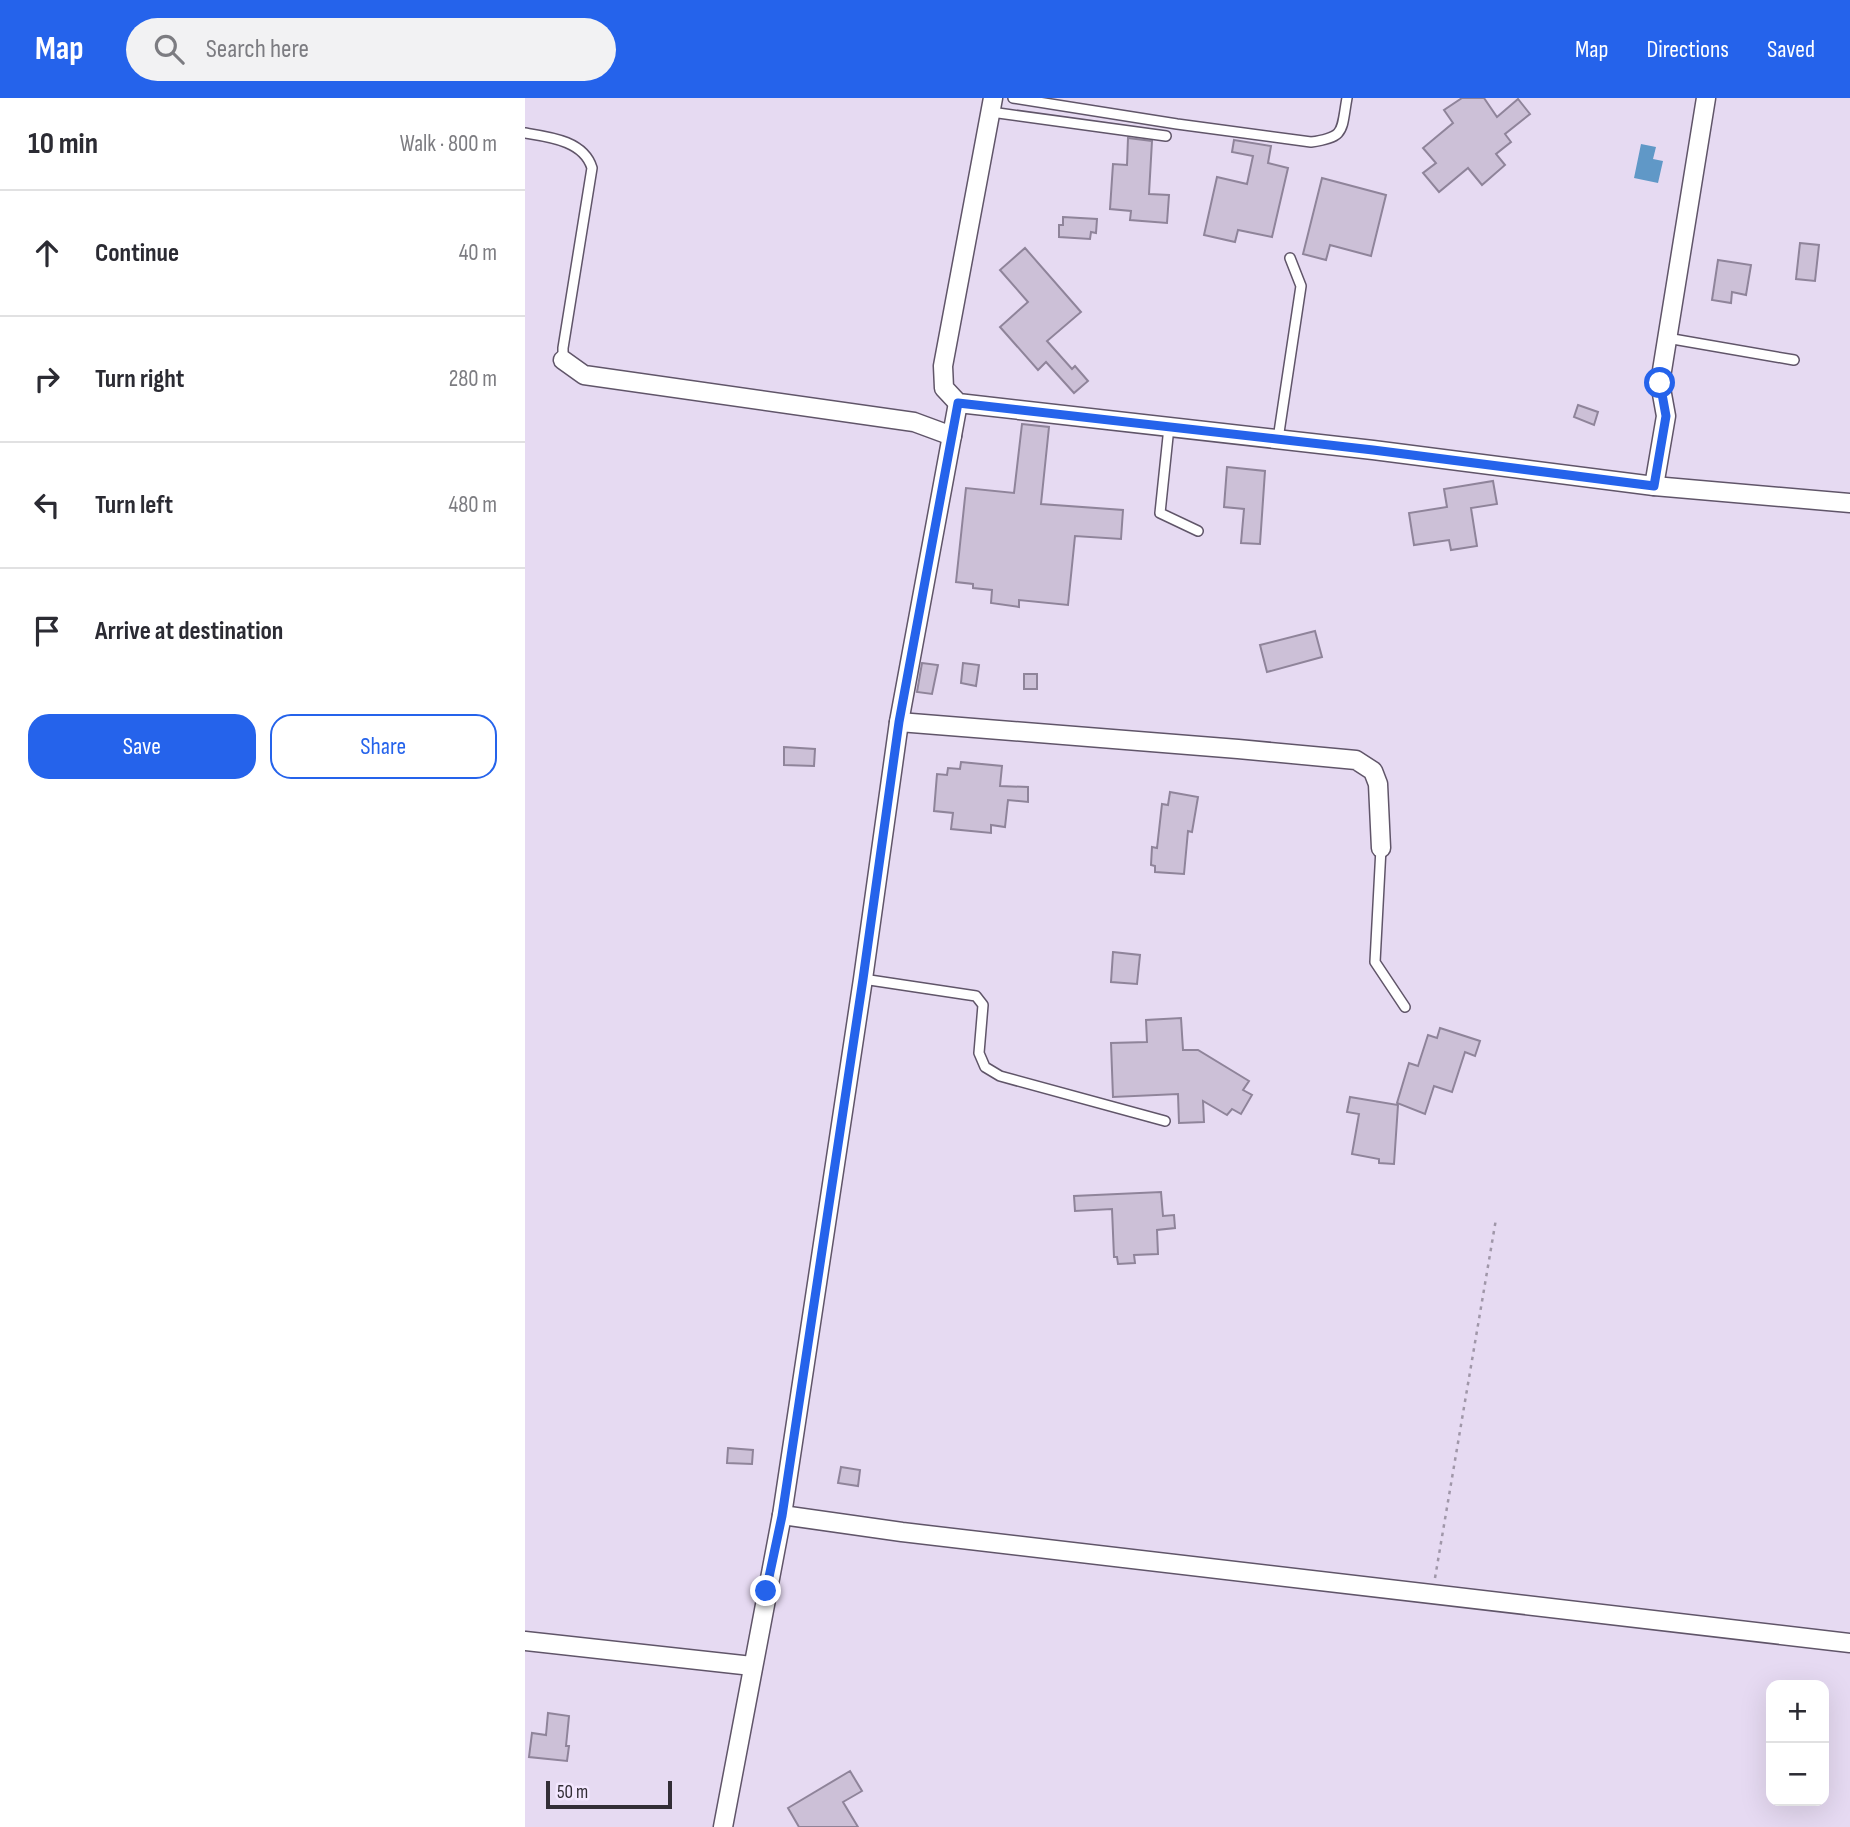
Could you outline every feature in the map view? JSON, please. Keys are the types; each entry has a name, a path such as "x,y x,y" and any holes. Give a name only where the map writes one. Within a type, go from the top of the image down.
{"street":[{"path":"1654,486 1666,416 1660,383 1706,98"},
{"path":"992,105 943,366 944,388 958,403 1278,439 1654,486 1850,503"},
{"path":"563,360 584,375 914,422 952,436"},
{"path":"723,1827 782,1516 899,722 958,403"},
{"path":"899,722 1356,760 1373,771 1378,784 1381,848"},
{"path":"782,1516 1850,1643"},
{"path":"525,1641 752,1666"}],"lane":[{"path":"1013,98 1311,142 1331,139 1340,132 1347,98"},
{"path":"992,105 1166,136"},
{"path":"525,133 550,137 578,147 589,157 592,168 563,360"},
{"path":"1278,439 1301,286 1290,258"},
{"path":"1667,338 1794,360"},
{"path":"1169,427 1160,513 1198,531"},
{"path":"1381,848 1375,962 1405,1007"},
{"path":"863,979 976,996 983,1005 979,1053 985,1067 1000,1076 1165,1121"}],"path":[{"path":"1432,1594 1496,1219"}],"water":[{"path":"1641,144 1656,147 1653,159 1663,161 1658,183 1634,178"}],"building":[{"path":"1462,98 1484,98 1497,117 1518,99 1530,114 1505,134 1511,142 1496,154 1505,165 1482,185 1468,168 1439,192 1423,173 1436,163 1423,148 1453,123 1444,110"},
{"path":"1128,138 1152,141 1149,194 1169,195 1167,223 1130,220 1131,211 1110,209 1113,164 1127,165"},
{"path":"1234,140 1271,146 1268,163 1288,168 1272,237 1238,230 1235,242 1204,235 1217,177 1247,184 1253,156 1232,152"},
{"path":"1322,178 1386,195 1371,256 1330,245 1326,260 1303,254"},
{"path":"1063,217 1097,219 1096,233 1091,232 1090,239 1059,237 1059,225 1063,225"},
{"path":"1800,243 1819,245 1815,281 1796,279"},
{"path":"1025,248 1081,312 1047,341 1072,369 1075,366 1088,381 1074,393 1046,362 1038,370 1000,327 1028,302 1000,270"},
{"path":"1718,260 1751,265 1746,295 1732,292 1731,303 1712,300"},
{"path":"1578,405 1598,412 1594,425 1574,417"},
{"path":"1022,424 1049,427 1041,504 1123,510 1121,539 1075,536 1068,605 1019,600 1019,607 991,603 992,590 973,588 973,584 956,582 966,488 1014,493"},
{"path":"1227,467 1265,471 1260,544 1241,543 1244,509 1224,507"},
{"path":"1493,481 1497,504 1471,508 1477,546 1451,550 1449,540 1414,545 1409,513 1447,507 1444,489"},
{"path":"1315,631 1322,657 1267,672 1260,645"},
{"path":"922,663 938,665 932,694 917,692"},
{"path":"963,663 979,665 976,686 961,683"},
{"path":"1024,674 1037,674 1037,689 1024,689"},
{"path":"784,747 815,749 814,766 784,765"},
{"path":"961,762 1002,766 1000,786 1028,787 1028,802 1008,800 1005,827 991,825 991,833 951,829 953,813 934,811 937,774 947,775 948,768 960,769"},
{"path":"1170,792 1198,797 1192,832 1188,831 1184,874 1155,872 1155,866 1151,865 1152,847 1157,848 1162,804 1168,805"},
{"path":"1113,952 1140,955 1137,984 1111,982"},
{"path":"1181,1018 1183,1050 1198,1050 1249,1081 1243,1090 1252,1095 1241,1114 1232,1109 1227,1115 1203,1101 1204,1122 1179,1123 1178,1094 1113,1097 1111,1043 1147,1042 1146,1020"},
{"path":"1440,1028 1480,1041 1475,1056 1465,1052 1452,1092 1434,1086 1425,1114 1397,1103 1409,1063 1418,1066 1428,1035 1437,1038"},
{"path":"1350,1097 1398,1105 1394,1164 1379,1163 1379,1159 1352,1154 1359,1114 1347,1112"},
{"path":"1161,1192 1163,1216 1174,1215 1175,1228 1157,1230 1158,1254 1134,1255 1135,1263 1118,1264 1117,1257 1114,1257 1112,1209 1075,1211 1074,1196"},
{"path":"728,1448 753,1450 752,1464 727,1463"},
{"path":"841,1467 860,1470 858,1486 838,1483"},
{"path":"548,1713 569,1716 567,1761 529,1757 532,1733 546,1735"},
{"path":"850,1771 862,1791 843,1802 858,1827 799,1827 788,1808"}],"route":[{"path":"766,1591 782,1516 899,722 958,403 1373,450 1654,486 1666,416 1660,383"}]}
